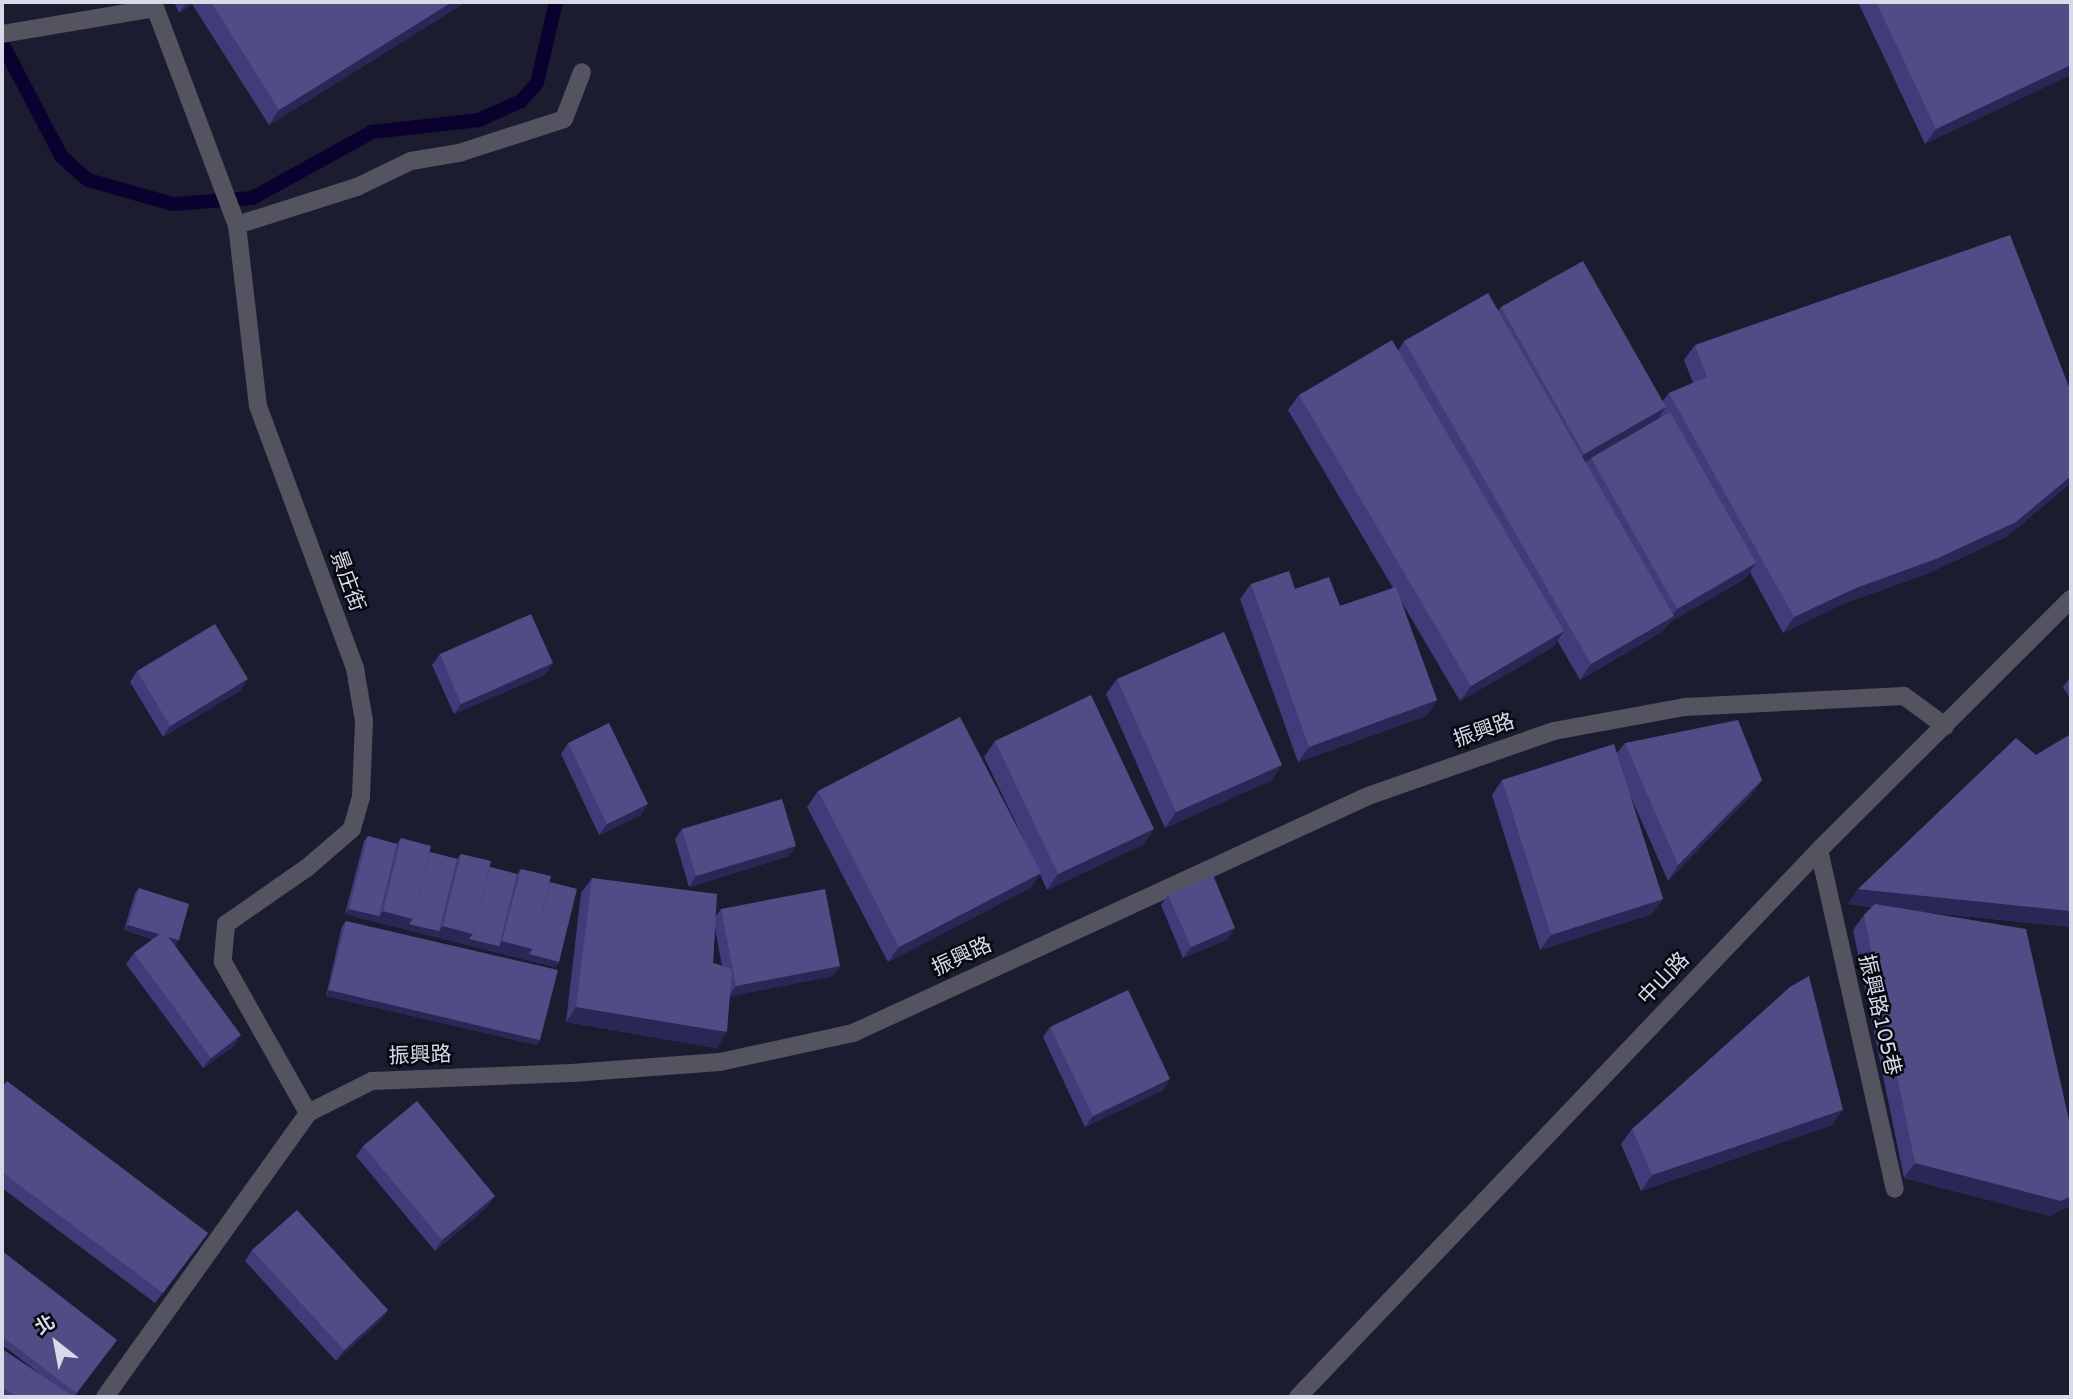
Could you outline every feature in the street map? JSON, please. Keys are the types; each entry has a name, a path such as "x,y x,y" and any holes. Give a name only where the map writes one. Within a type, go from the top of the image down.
{"street":[{"path":"2,34 154,5"},
{"name":"景庄街","path":"154,5 237,225 258,406 355,668 364,720 361,797 352,829 308,867 226,924 223,962 308,1113"},
{"path":"237,225 357,187 411,161 459,153 564,119 582,72"},
{"name":"中山路","path":"1298,1397 1819,850 2071,599"},
{"name":"振興路","path":"105,1397 308,1113 372,1080 572,1073 720,1062 853,1032 1368,796 1554,731 1685,707 1904,696 1945,726"},
{"name":"振興路105巷","path":"1819,850 1895,1189"}],"building":[{"path":"211,2 452,2 279,110"},
{"path":"1876,2 2071,2 2071,65 1936,129"},
{"path":"2010,235 2071,392 2071,476 2016,522 1936,559 1856,588 1794,617 1669,393 1707,377 1695,345"},
{"path":"1583,261 1666,407 1584,454 1501,307"},
{"path":"1488,293 1674,616 1591,664 1404,341"},
{"path":"1392,340 1564,631 1471,686 1299,395"},
{"path":"1670,412 1756,563 1677,609 1591,458"},
{"path":"1289,571 1295,589 1329,577 1340,606 1396,587 1437,700 1309,747 1251,584"},
{"path":"531,614 553,663 461,704 440,654"},
{"path":"215,624 248,679 170,726 137,671"},
{"path":"1224,632 1282,765 1176,812 1117,679"},
{"path":"1091,695 1154,829 1058,874 995,741"},
{"path":"960,717 1041,873 899,947 818,791"},
{"path":"1738,720 1762,780 1678,865 1625,743"},
{"path":"609,723 648,804 607,824 568,743"},
{"path":"2071,734 2071,911 1858,889 2016,738 2036,755"},
{"path":"1614,744 1663,899 1551,935 1502,780"},
{"path":"782,799 796,846 696,876 682,829"},
{"path":"368,836 397,844 379,916 349,909"},
{"path":"401,838 431,846 413,919 383,911"},
{"path":"430,852 457,859 439,931 409,924 413,919"},
{"path":"461,854 491,861 473,934 443,926"},
{"path":"490,867 517,874 499,946 469,939 473,934"},
{"path":"521,869 551,876 533,949 502,941"},
{"path":"1213,875 1235,928 1191,947 1168,895"},
{"path":"592,878 717,894 713,963 732,969 727,1032 576,1007"},
{"path":"550,882 577,889 559,962 529,954 533,949"},
{"path":"139,888 189,904 179,940 168,937 164,931 159,934 128,925"},
{"path":"825,889 840,966 736,986 721,909"},
{"path":"1875,904 2026,929 2071,1129 2071,1196 2061,1201 1915,1163 1864,915"},
{"path":"346,921 558,970 540,1040 329,990"},
{"path":"164,931 241,1035 211,1058 134,953"},
{"path":"1809,976 1843,1110 1652,1175 1632,1129 1790,987"},
{"path":"1128,990 1170,1079 1093,1116 1050,1027"},
{"path":"7,1081 208,1233 163,1293 2,1172 2,1087"},
{"path":"417,1101 495,1196 442,1240 363,1146"},
{"path":"297,1210 388,1310 344,1350 252,1250"},
{"path":"2,1251 117,1340 76,1393 2,1336"},
{"path":"2,1349 74,1397 17,1397 2,1387"}],"waterway":[{"path":"2,43 61,156 88,180 173,204 252,198 372,132 479,120 521,101 537,83 556,2"}]}
